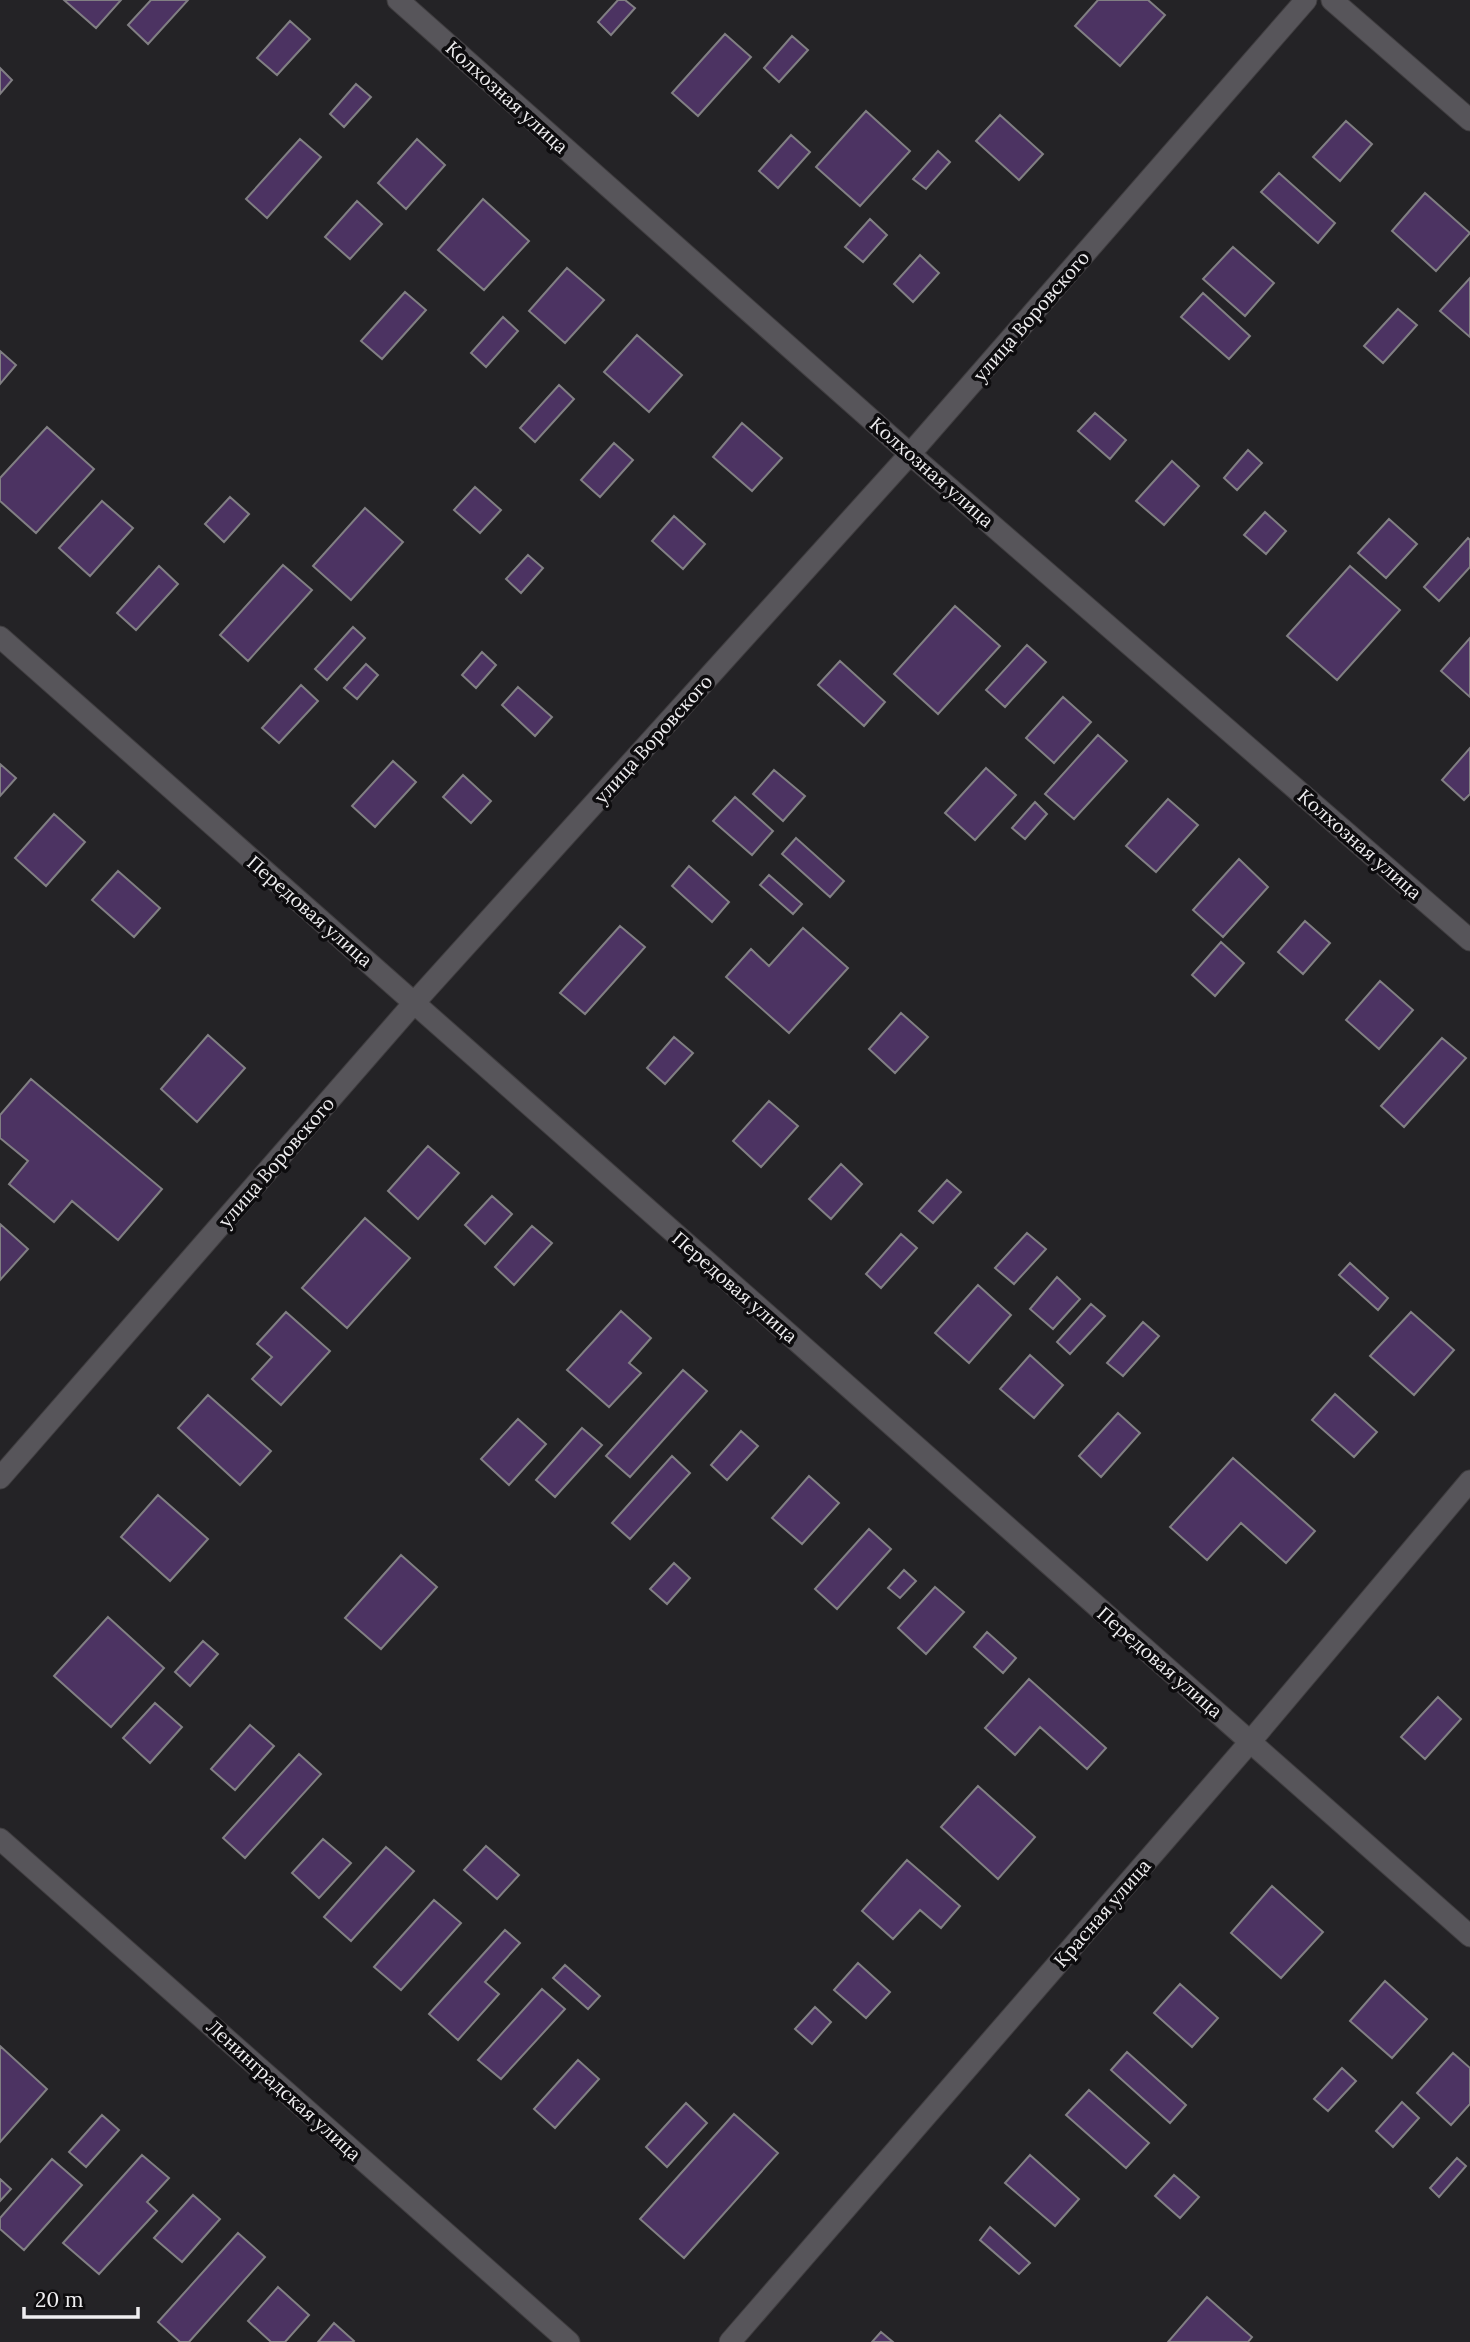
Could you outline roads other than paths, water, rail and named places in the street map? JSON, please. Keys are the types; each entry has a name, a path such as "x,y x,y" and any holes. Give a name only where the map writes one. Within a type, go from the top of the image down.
{"street":[{"name":"Колхозная улица","path":"398,0 910,454 1470,940"},
{"name":"улица Воровского","path":"0,1478 414,1003 910,454 1307,0"},
{"path":"1332,0 1470,120"},
{"name":"Передовая улица","path":"0,637 1470,1936"},
{"name":"Красная улица","path":"730,2342 1250,1742 1470,1481"},
{"name":"Ленинградская улица","path":"0,1839 569,2342"}]}
